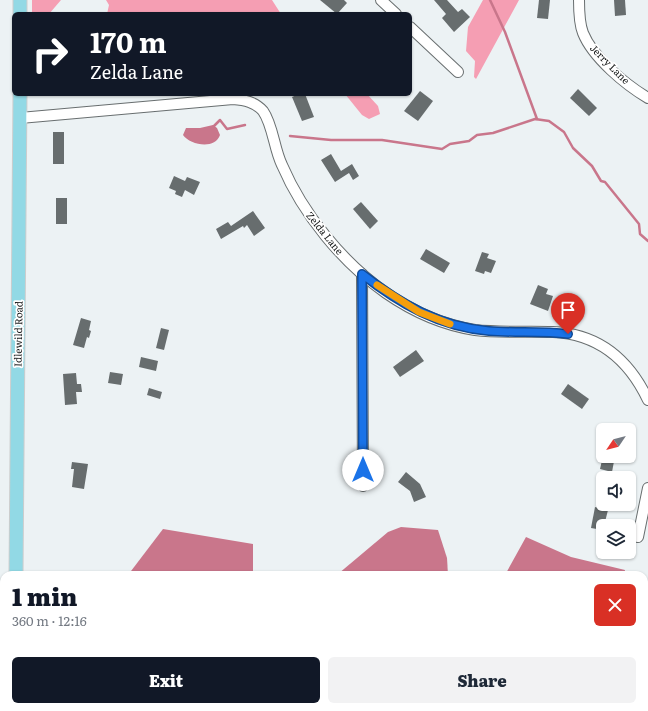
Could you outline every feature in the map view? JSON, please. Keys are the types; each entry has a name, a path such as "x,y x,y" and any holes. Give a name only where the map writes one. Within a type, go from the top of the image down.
{"main road":[{"path":"20,0 20,12"},
{"name":"Idlewild Road","path":"16,571 20,96"}],"street":[{"path":"381,0 394,12"},
{"name":"Jerry Lane","path":"579,0 579,17 582,32 592,48 612,69 637,91 648,98"},
{"path":"412,29 458,72"},
{"name":"Zelda Lane","path":"20,118 233,99 253,103 265,116 282,165 311,216 349,262 386,293 424,314 449,324 489,331 568,334 597,343 619,357 641,384 648,400"},
{"path":"362,274 364,486"},
{"path":"638,537 648,488"}],"shaded area":[{"path":"32,0 61,0 51,12 32,12"},
{"path":"106,0 272,0 280,12 107,12 109,5"},
{"path":"483,0 519,0 476,79 474,77 475,61 466,51 468,27"},
{"path":"347,96 369,96 378,106 380,114 369,119 362,115"},
{"path":"213,125 217,128 220,135 213,143 196,143 183,135 186,128 200,128"},
{"path":"401,527 438,530 447,558 448,571 342,571 388,532"},
{"path":"163,529 253,544 253,571 131,571"},
{"path":"526,537 571,557 625,570 625,571 507,571"}],"building":[{"path":"320,0 344,0 347,3 339,12 335,12"},
{"path":"434,0 447,0 458,12 462,9 470,17 454,32 442,18 446,14"},
{"path":"539,0 550,0 548,19 537,18"},
{"path":"614,0 625,0 626,15 615,16"},
{"path":"578,89 597,108 589,116 570,98"},
{"path":"420,91 433,101 418,121 404,111"},
{"path":"306,96 314,117 302,121 292,97"},
{"path":"53,132 64,132 64,164 53,164"},
{"path":"331,154 341,171 352,164 359,176 353,180 349,173 335,182 321,160"},
{"path":"174,176 185,181 187,177 200,182 194,195 185,190 182,197 175,194 176,191 169,188"},
{"path":"56,198 67,198 67,224 56,224"},
{"path":"361,202 378,221 370,229 353,209"},
{"path":"253,211 265,228 254,236 247,225 244,228 243,226 221,239 216,229 228,222 231,226"},
{"path":"426,249 450,263 444,273 420,259"},
{"path":"482,252 489,254 487,258 496,261 491,273 485,271 484,274 475,271"},
{"path":"538,285 548,289 546,294 553,296 548,311 530,304"},
{"path":"81,318 91,321 89,330 91,331 89,338 87,337 84,348 73,345"},
{"path":"161,328 169,330 164,350 156,348"},
{"path":"416,350 424,361 400,377 393,367"},
{"path":"141,357 158,361 156,371 139,367"},
{"path":"110,372 123,374 121,385 108,383"},
{"path":"76,373 77,384 81,384 82,392 76,392 77,404 65,405 63,374"},
{"path":"568,384 589,399 582,409 561,394"},
{"path":"149,388 162,392 160,399 147,395"},
{"path":"72,462 88,464 84,489 72,487 74,469 71,469"},
{"path":"601,463 614,463 612,471 600,469"},
{"path":"406,472 420,484 426,497 414,502 410,491 398,482"},
{"path":"595,507 596,511 608,511 606,519 596,519 596,529 591,528"}],"waterway":[{"path":"490,0 505,32 537,119"},
{"path":"290,136 331,140 382,140 442,149 450,144 469,141 477,135 493,133 535,119 549,121 564,132 573,148 592,166 601,181 605,182 639,224 640,234 648,241"},
{"path":"212,128 220,120 227,129 245,125"}],"slow traffic":[{"path":"377,285 386,293 419,312 450,324"}],"route":[{"path":"363,470 362,274 386,293 419,312 462,328 502,332 554,332 568,334"}]}
